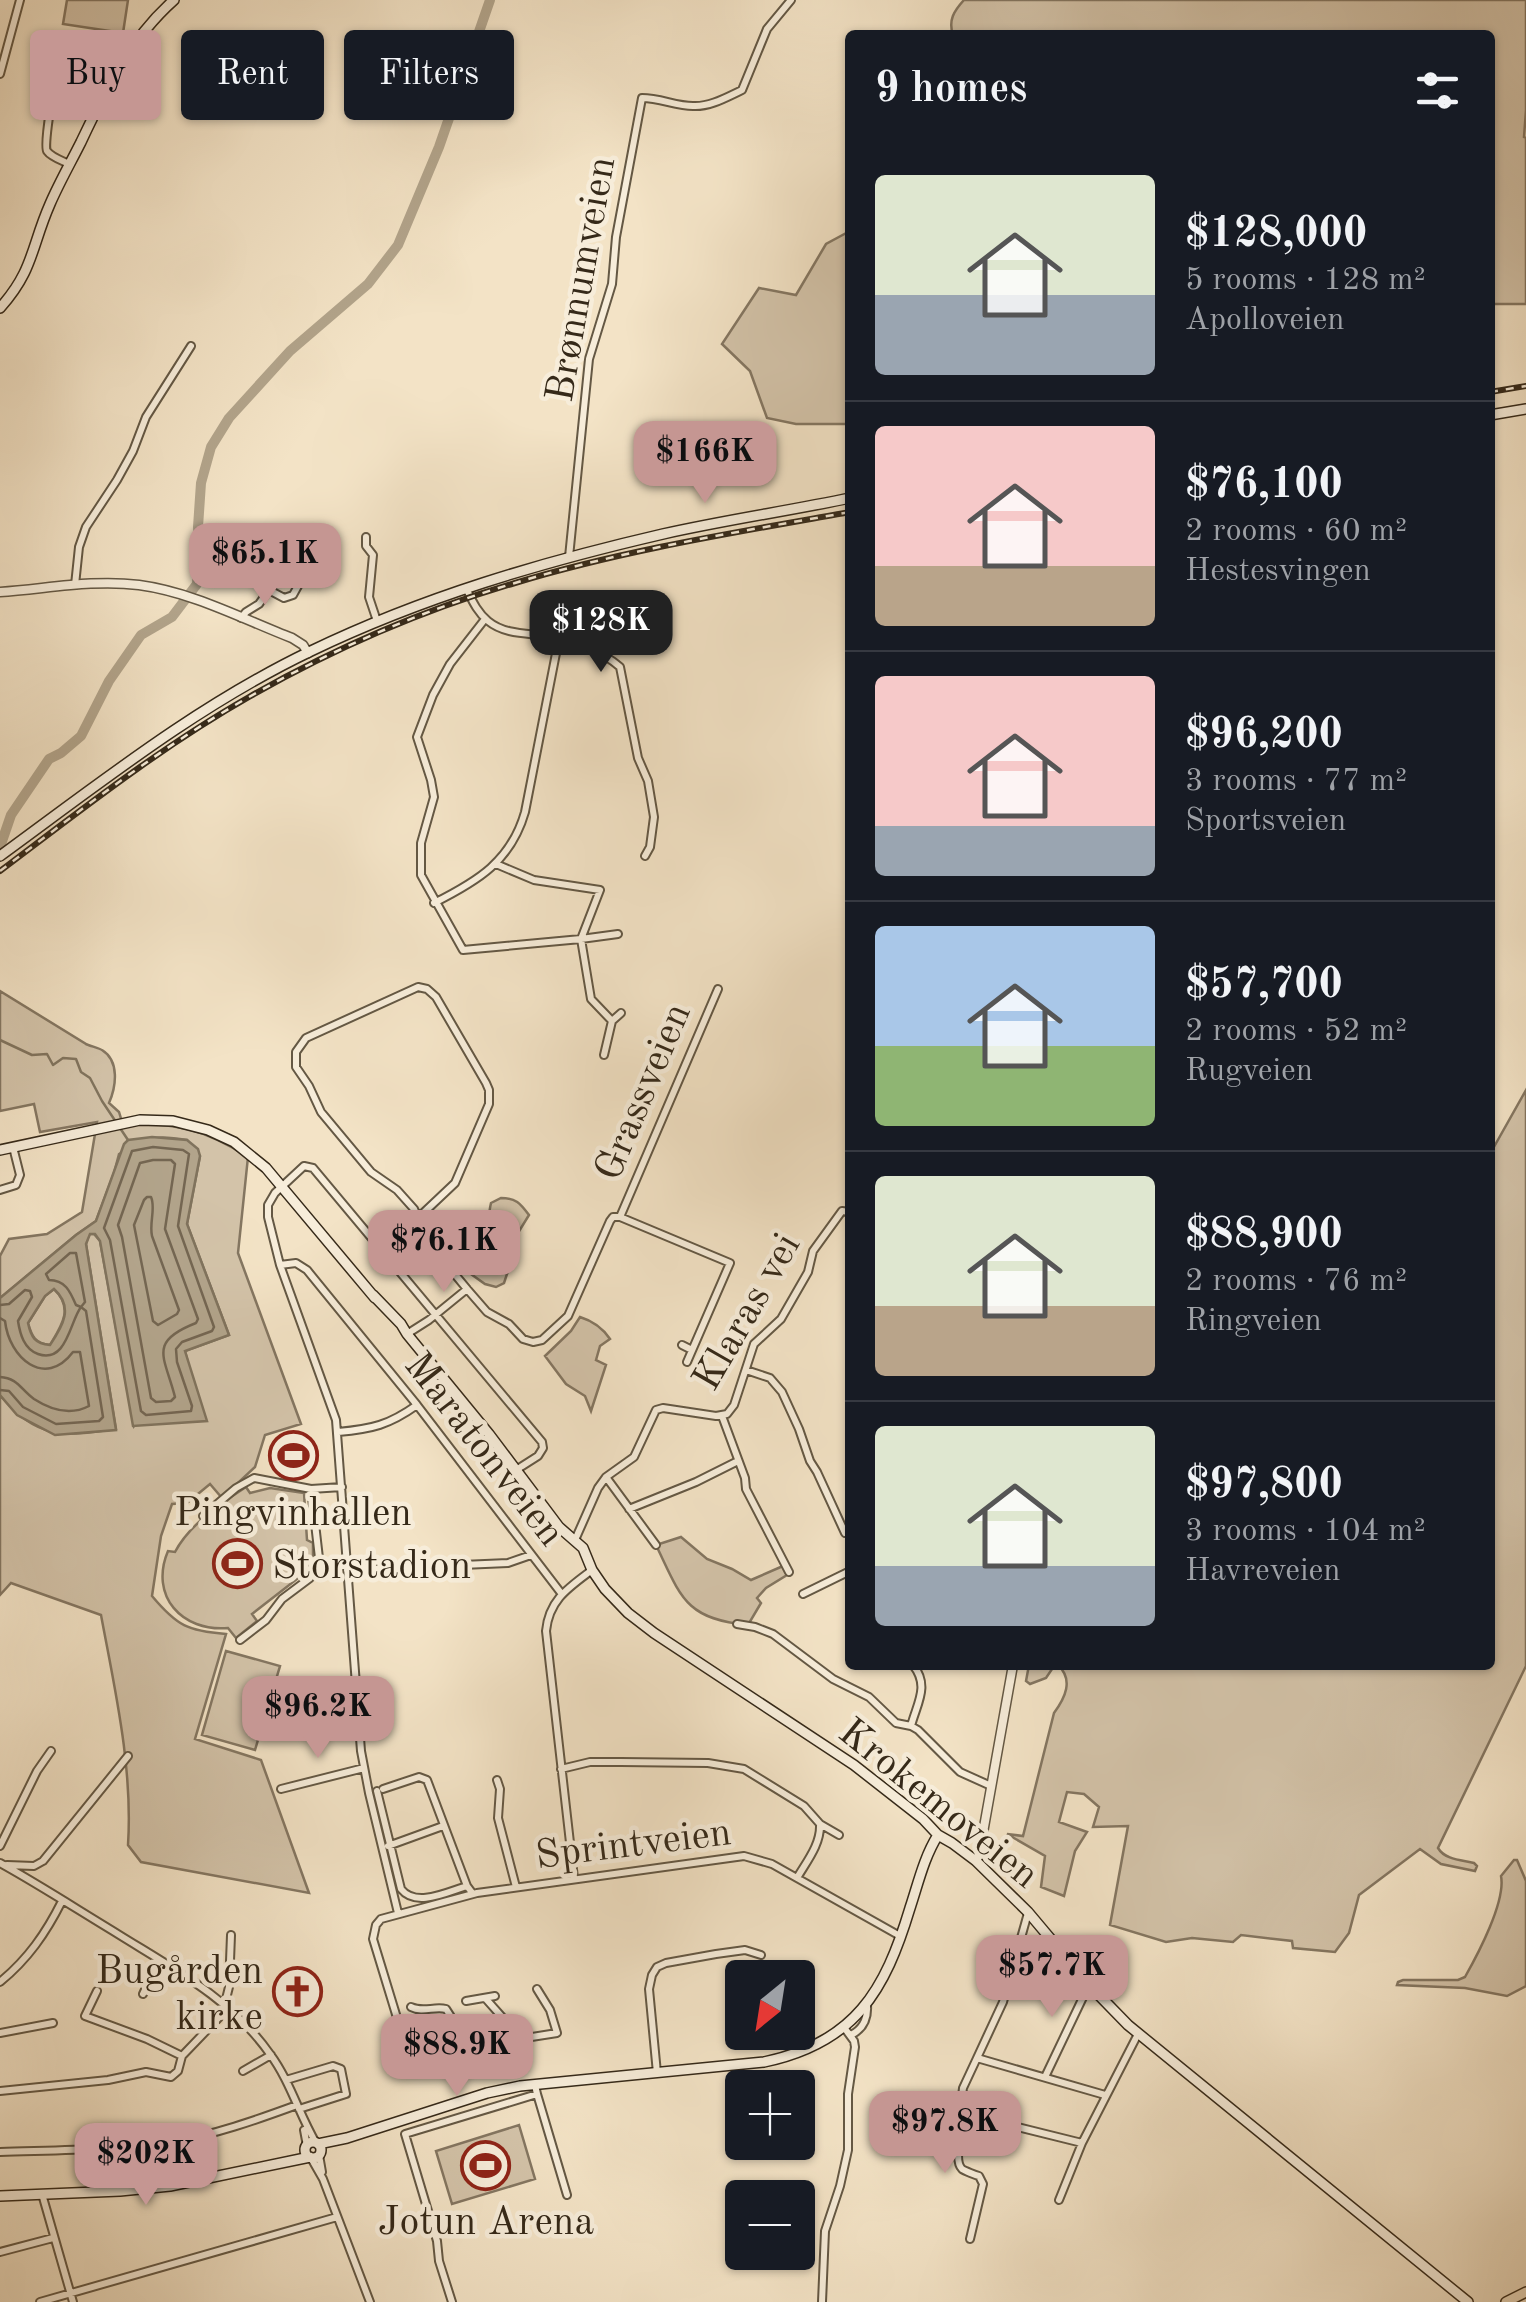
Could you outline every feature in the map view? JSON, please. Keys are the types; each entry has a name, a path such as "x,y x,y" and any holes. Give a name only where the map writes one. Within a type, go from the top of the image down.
{"main road":[{"path":"0,308 27,271 45,216 126,54 174,0"},
{"path":"1495,414 1526,409"},
{"path":"0,856 159,740 224,699 308,652 377,622 466,588 569,557 666,533 845,499"},
{"name":"Krokemoveien","path":"0,1150 132,1121 173,1120 202,1127 254,1157 409,1337 559,1527 587,1555 606,1590 636,1620 854,1766 923,1819 938,1836 976,1861 1028,1912 1138,2034 1465,2301"},
{"path":"0,2196 170,2186 283,2161 486,2094 777,2060 812,2046 844,2026 866,2005 890,1967 926,1860 938,1836"},
{"path":"1506,2302 1526,2292"}],"street":[{"path":"0,74 20,0"},
{"name":"Brønnumveien","path":"569,557 589,359 612,284 616,236 642,98 693,106 719,101 742,90 768,29 791,0"},
{"path":"50,120 45,146 48,152 70,164"},
{"path":"75,585 79,547 86,527 117,480 146,417 191,346"},
{"path":"366,537 366,546 373,555 369,597 377,622"},
{"path":"241,618 269,590 284,598 292,595 321,544"},
{"path":"0,592 75,585 155,588 189,597 300,642 308,652"},
{"path":"466,588 485,618 506,630 559,638 620,667 654,818 646,856"},
{"path":"485,618 450,664 417,737 434,797 421,843 420,875 463,950 618,934"},
{"path":"434,902 482,877 516,838 525,812 559,638"},
{"path":"496,864 534,880 600,890 581,939 591,999 612,1021"},
{"name":"Grassveien","path":"418,1218 455,1183 490,1098 486,1083 436,997 428,989 418,987 306,1038 294,1062 321,1112 371,1172 398,1190 418,1218 419,1232 488,1312 532,1342 542,1340 568,1316 610,1221 620,1217 718,989"},
{"path":"604,1055 612,1021 621,1013"},
{"path":"0,1190 16,1186 20,1180 13,1147"},
{"path":"467,1886 426,1898 406,1896 386,1846 364,1768 338,1432 334,1409 272,1244 267,1210 271,1198 304,1166 313,1168 542,1442 541,1454 516,1470"},
{"name":"Klaras vei","path":"575,1540 598,1488 634,1457 654,1412 659,1408 728,1414 754,1344 781,1319 807,1275 813,1250 845,1210"},
{"path":"620,1217 730,1264 687,1362"},
{"name":"Maratonveien","path":"280,1265 292,1262 304,1266 417,1405 560,1593"},
{"path":"409,1337 467,1289"},
{"path":"682,1345 692,1350"},
{"path":"746,1370 770,1378 782,1392 844,1532"},
{"path":"338,1432 377,1428 417,1405"},
{"path":"722,1416 746,1489 788,1572"},
{"path":"628,1509 738,1462"},
{"path":"203,1516 254,1478 311,1489 342,1488"},
{"path":"606,1478 656,1545"},
{"path":"240,1640 318,1568 311,1489"},
{"path":"347,1570 508,1563 532,1556"},
{"path":"574,1878 546,1631 547,1617 560,1593 592,1570"},
{"path":"803,1594 845,1573"},
{"path":"737,1624 773,1634 833,1679 870,1697 896,1723 912,1726 960,1772 991,1786"},
{"path":"912,1726 923,1684 917,1670"},
{"path":"976,1861 1012,1670"},
{"path":"0,1846 51,1751"},
{"path":"3,1864 34,1866 43,1861 128,1756"},
{"path":"561,1768 590,1762 622,1762 708,1763 744,1769 804,1806 820,1824 839,1835"},
{"path":"282,1788 364,1768"},
{"path":"473,1894 424,1777 380,1790 398,1913 381,1919 373,1939 408,2052 422,2060 556,2033 550,2010 537,1989"},
{"path":"497,1780 498,1818 516,1887"},
{"path":"797,1878 817,1844 820,1824"},
{"path":"386,1846 443,1826"},
{"name":"Sprintveien","path":"398,1913 473,1894 738,1856 766,1861 902,1937"},
{"path":"3,1864 227,2005 272,2055 298,2107 370,2302"},
{"path":"2,1978 40,1941 62,1901"},
{"path":"961,2104 963,2088 1003,2002 1028,1912"},
{"path":"0,2091 140,2073 171,2077 178,2071 182,2056 227,2005 231,1936"},
{"path":"657,2073 648,1989 654,1972 666,1962 713,1954 744,1950 761,1954"},
{"path":"143,1994 160,1960"},
{"path":"1046,2078 1091,1986"},
{"path":"97,1991 85,2016 182,2056"},
{"path":"486,1998 510,2026 515,2040"},
{"path":"466,2001 497,2000 504,2018"},
{"path":"851,2036 863,2026 866,2005"},
{"path":"411,2008 446,2009 468,2049"},
{"path":"0,2033 54,2023"},
{"path":"822,2302 825,2231 848,2150 848,2094 855,2048 844,2026"},
{"path":"1059,2200 1082,2143 1138,2034"},
{"path":"243,2071 272,2055"},
{"path":"977,2058 1105,2095"},
{"path":"0,2152 173,2141 346,2094 347,2089 341,2069 333,2066 286,2080"},
{"path":"452,2302 406,2134 536,2090 568,2195"},
{"path":"970,2239 983,2184 958,2162 967,2117 1082,2143"},
{"path":"42,2194 72,2298"},
{"path":"40,2302 72,2298 337,2216"},
{"path":"0,2252 53,2238"}],"shaded area":[{"path":"67,0 128,0 123,30 63,24"},
{"path":"964,0 1526,0 1526,304 1495,304 1495,30 952,30 957,8"},
{"path":"845,234 845,424 796,424 767,418 750,371 722,344 759,288 796,295 826,244"},
{"path":"0,991 108,1055 115,1075 109,1103 119,1112 123,1125 188,1129 248,1157 238,1253 301,1424 265,1435 255,1467 222,1498 210,1484 187,1503 172,1504 161,1536 152,1596 184,1625 226,1634 195,1739 261,1760 309,1893 141,1862 128,1845 125,1758 101,1615 11,1583 0,1595 0,1395 26,1420 52,1432 116,1429 86,1244 89,1234 100,1241 134,1426 187,1359 185,1351 229,1335 187,1224 200,1156 187,1140 152,1139 119,1154 96,1221 0,1298 0,1256 9,1239 47,1234 82,1212 97,1122 40,1132 34,1104 0,1111"},
{"path":"1526,1090 1526,1666 1438,1848 1449,1857 1474,1863 1475,1871 1441,1864 1420,1849 1359,1895 1349,1933 1335,1952 1293,1948 1292,1941 1241,1935 1233,1942 1192,1938 1166,1942 1110,1925 1128,1826 1093,1827 1099,1807 1084,1794 1067,1792 1059,1822 1087,1832 1075,1851 1064,1896 1041,1887 1045,1856 1007,1834 1023,1836 1054,1713 1066,1689 1063,1671 1495,1670 1495,1145"},
{"path":"501,1198 517,1202 529,1215 513,1237 504,1283 496,1287 485,1284 454,1262 455,1256 481,1236 491,1203"},
{"path":"54,1289 65,1310 50,1345 35,1338 28,1323"},
{"path":"580,1317 597,1325 610,1339 600,1346 596,1360 606,1365 591,1411 585,1396 566,1384 545,1356"},
{"name":"Storstadion","path":"246,1487 250,1493 270,1488 304,1493 307,1540 313,1543 313,1559 306,1572 252,1614 257,1621 236,1638 228,1628 197,1624 174,1608 163,1583 163,1567 168,1551 175,1552 197,1524"},
{"path":"681,1537 707,1559 751,1580 783,1566 787,1575 757,1598 761,1603 748,1625 711,1617 698,1611 679,1592 656,1545"},
{"path":"226,1651 280,1666 255,1750 202,1735"},
{"path":"1028,1670 1051,1670 1046,1678 1030,1684 1026,1681"},
{"path":"1514,1860 1526,1881 1526,1986 1507,1996 1465,1988 1397,1985 1403,1980 1465,1977 1495,1913 1501,1876"},
{"name":"Jotun Arena","path":"519,2125 535,2179 452,2204 436,2151"}],"water":[{"path":"128,1140 187,1140 198,1149 187,1224 229,1335 185,1351 207,1421 133,1426 100,1241 90,1234 86,1244 116,1430 55,1435 17,1415 0,1395 0,1298 96,1221","holes":["54,1289 65,1310 62,1324 50,1345 41,1343 32,1336 28,1323 45,1296"]}],"waterway":[{"path":"0,847 11,815 49,759 81,736 109,681 141,635 172,617 197,584 201,483 211,447 229,418 290,351 368,284 398,245 439,147 490,0"},
{"path":"0,1040 32,1055 47,1054 53,1065 63,1058 76,1059 116,1122"},
{"path":"120,1128 128,1140"}],"railway":[{"path":"1495,391 1526,386"},
{"path":"0,871 216,716 281,679 379,632 446,605 556,571 845,513"}],"place":[{"name":"Pingvinhallen","path":"293,1456"},
{"name":"Storstadion","path":"237,1564"},
{"name":"Bugården kirke","path":"298,1992"},
{"name":"Jotun Arena","path":"486,2165"}]}
